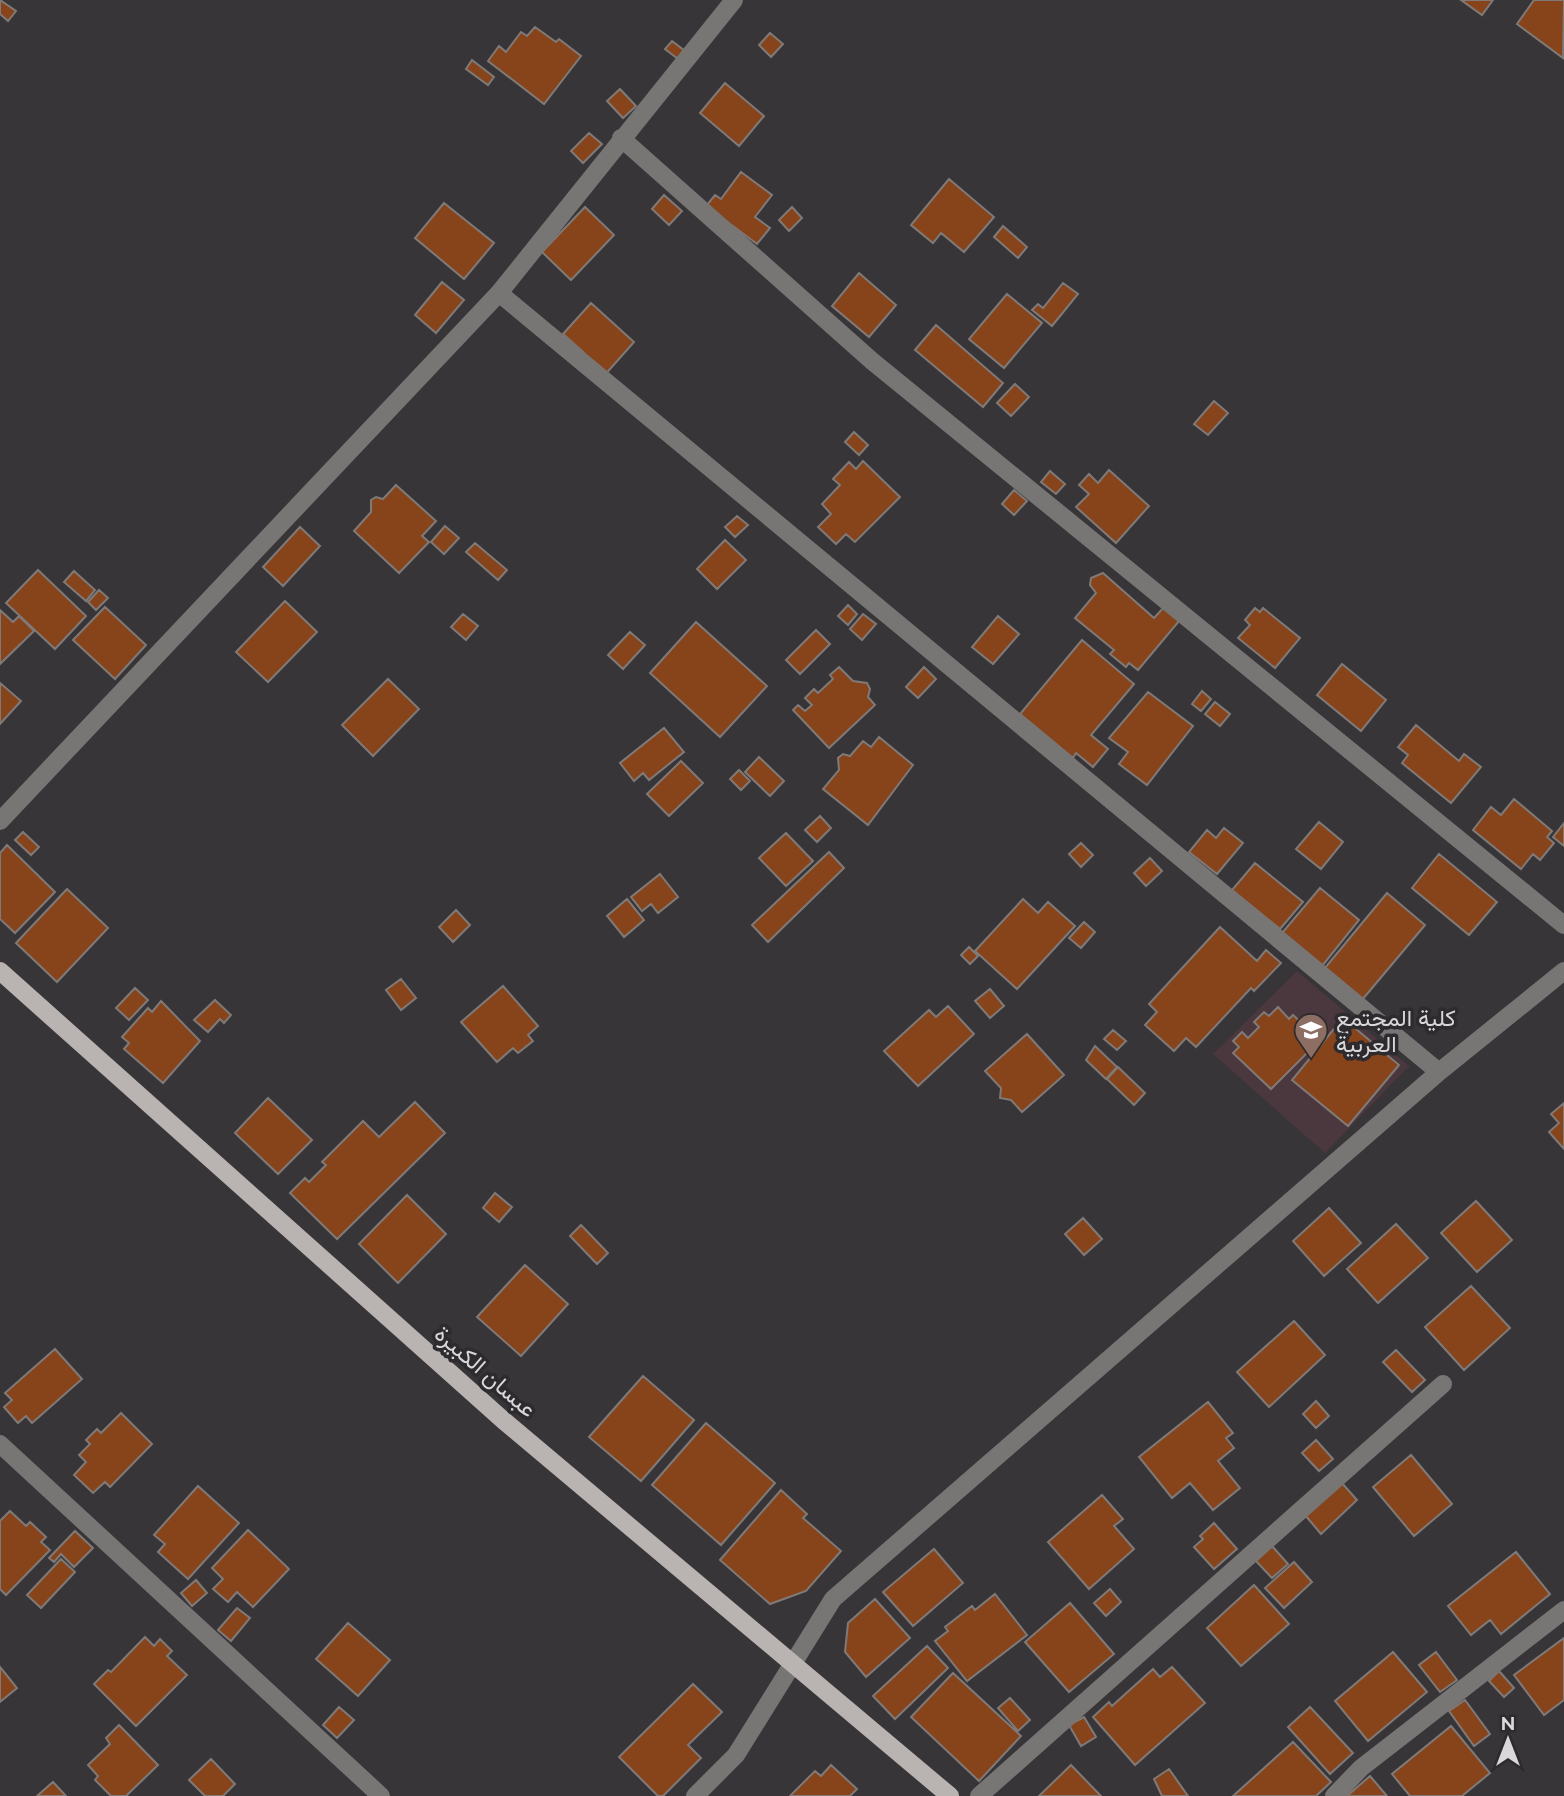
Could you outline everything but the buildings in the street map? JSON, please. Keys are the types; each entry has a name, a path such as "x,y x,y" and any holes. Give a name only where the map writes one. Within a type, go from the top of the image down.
{"main road":[{"name":"عبسان الكبيرة","path":"0,971 503,1420 950,1796"}],"street":[{"path":"0,821 499,293 734,0"},
{"path":"621,138 872,361 1564,925"},
{"path":"499,293 1439,1072"},
{"path":"695,1796 736,1755 833,1598 1439,1072 1564,971"},
{"path":"979,1796 1443,1384"},
{"path":"0,1444 382,1796"},
{"path":"1334,1796 1361,1768 1564,1609"}],"shaded area":[{"name":"كلية المجتمع العربية","path":"1297,971 1409,1066 1325,1153 1213,1054"}],"place":[{"name":"كلية المجتمع العربية","path":"1311,1060"}]}
